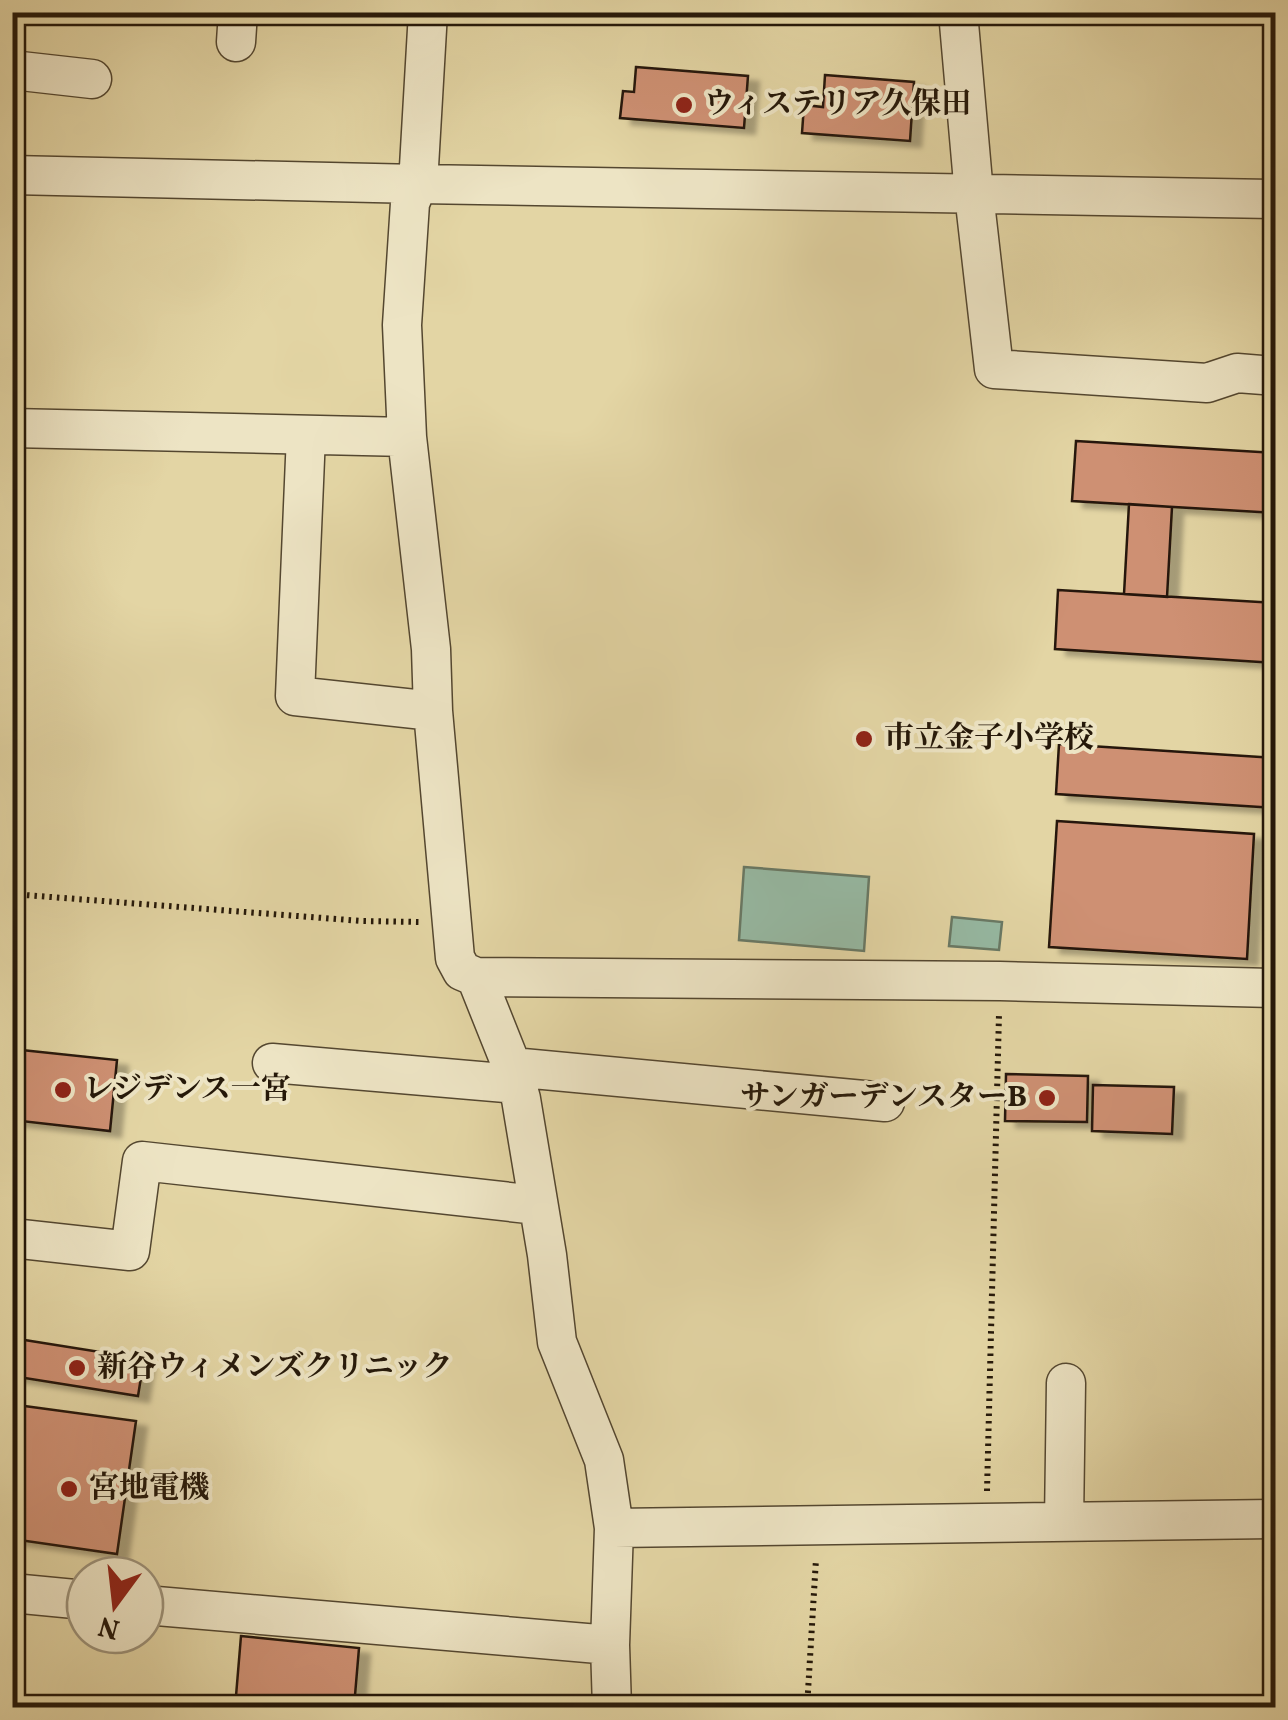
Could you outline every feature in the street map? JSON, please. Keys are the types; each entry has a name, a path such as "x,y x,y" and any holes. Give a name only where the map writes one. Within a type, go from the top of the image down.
{"street":[{"path":"428,12 418,184 410,203 402,325 407,437 431,649 455,958 462,971 476,977 1000,981 1276,988"},
{"path":"958,12 994,368 1208,383 1237,373 1276,376"},
{"path":"12,70 92,79"},
{"path":"12,176 1276,199"},
{"path":"12,428 407,437"},
{"path":"306,435 295,696 433,711"},
{"path":"476,977 521,1100 557,1342 604,1460 614,1528 612,1708"},
{"path":"272,1063 514,1075 885,1102"},
{"path":"12,1238 130,1251 142,1161 537,1205"},
{"path":"1064,1522 1066,1383"},
{"path":"614,1528 1276,1519"},
{"path":"12,1593 65,1598"},
{"path":"165,1607 610,1645"}],"path":[{"path":"12,894 362,920 452,922"},
{"path":"986,1522 1000,981"},
{"path":"807,1708 818,1525"}],"shaded area":[{"path":"744,867 869,877 864,951 739,940"},
{"path":"952,917 1002,922 999,950 949,946"}],"building":[{"name":"ウィステリア久保田","path":"636,67 748,76 744,128 620,118 623,91 634,92"},
{"path":"825,75 914,82 910,141 802,133 804,105 823,107"},
{"path":"1076,441 1276,453 1276,513 1072,501"},
{"path":"1129,504 1172,507 1167,597 1124,594"},
{"path":"1058,590 1276,603 1276,663 1055,649"},
{"path":"1059,744 1276,758 1276,808 1056,794"},
{"path":"1057,821 1254,834 1247,959 1049,947"},
{"name":"レジデンス一宮","path":"12,1049 117,1060 110,1131 12,1120"},
{"name":"サンガーデンスターB","path":"1006,1074 1088,1076 1087,1122 1005,1121"},
{"path":"1093,1085 1174,1087 1172,1134 1092,1131"},
{"name":"新谷ウィメンズクリニック","path":"12,1338 144,1359 138,1396 12,1376"},
{"name":"宮地電機","path":"17,1405 136,1421 117,1554 12,1539 12,1439"},
{"path":"241,1636 359,1648 354,1707 236,1696"}],"place":[{"name":"ウィステリア久保田","path":"684,105"},
{"name":"市立金子小学校","path":"864,739"},
{"name":"レジデンス一宮","path":"63,1090"},
{"name":"サンガーデンスターB","path":"1047,1098"},
{"name":"新谷ウィメンズクリニック","path":"77,1368"},
{"name":"宮地電機","path":"69,1489"}]}
